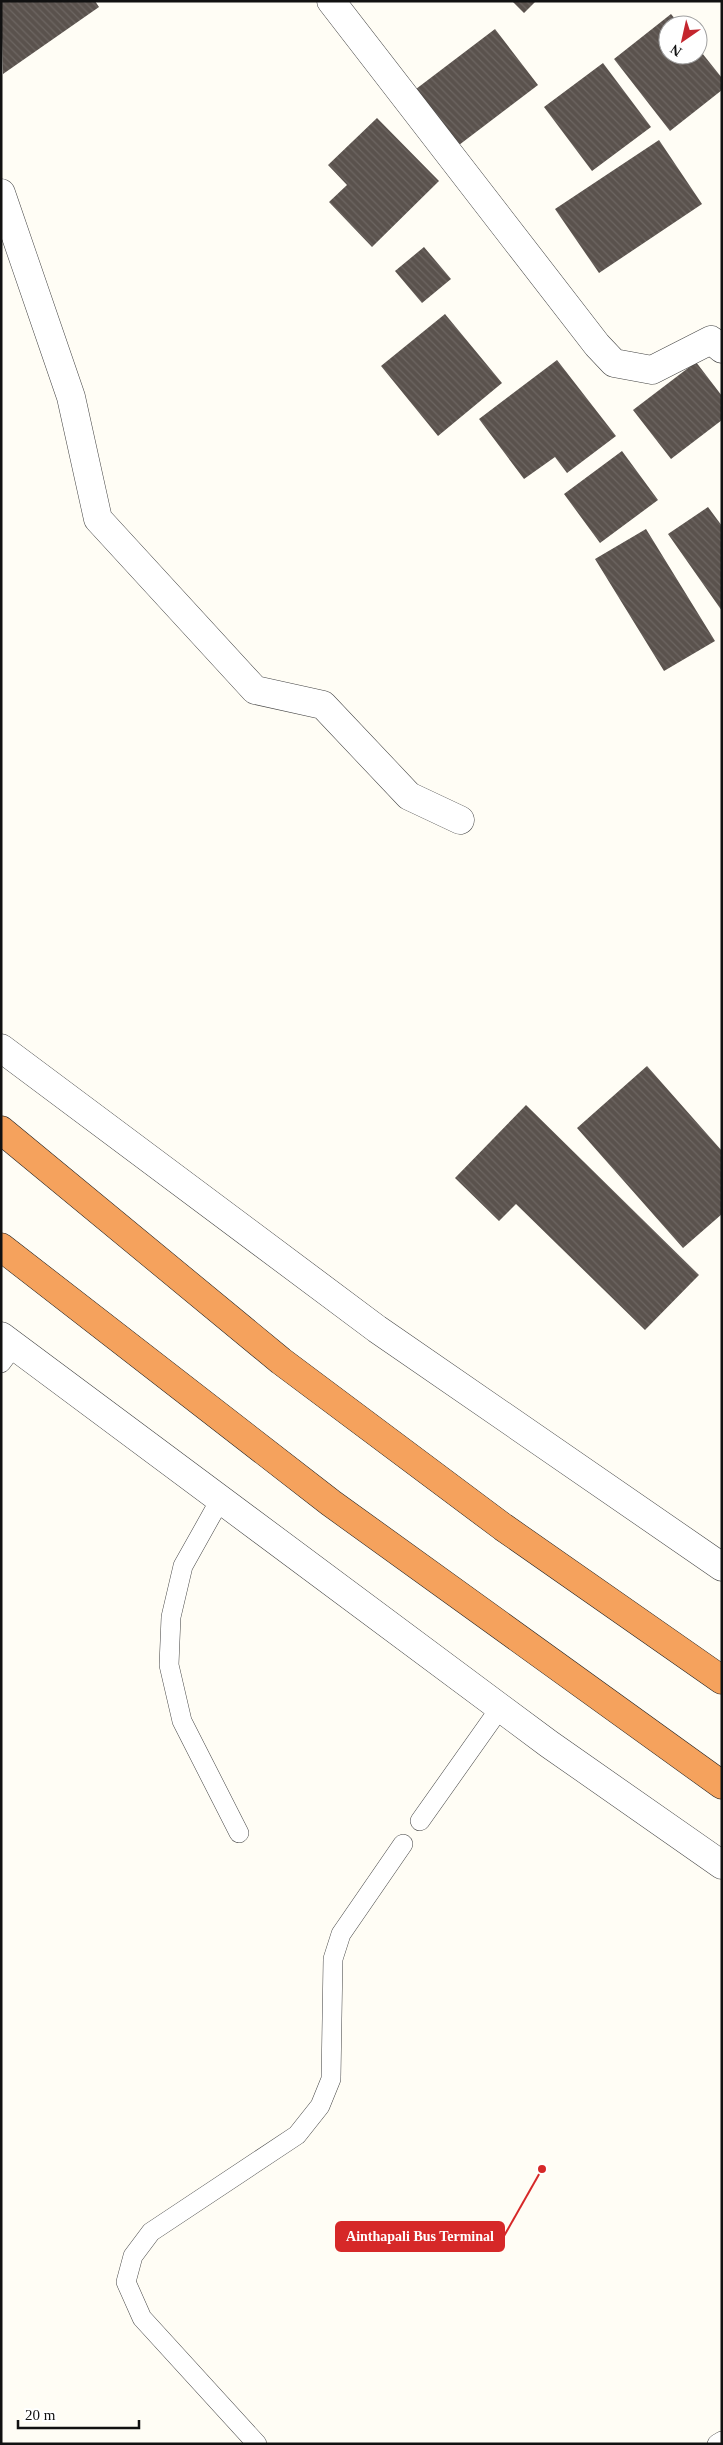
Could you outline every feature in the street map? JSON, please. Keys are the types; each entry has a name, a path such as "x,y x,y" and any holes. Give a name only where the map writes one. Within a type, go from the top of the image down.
{"highway":[{"path":"1,1130 281,1360 503,1527 722,1680"},
{"path":"1,1247 331,1503 722,1785"}],"street":[{"path":"331,1 597,345 614,363 652,370 711,340 722,349"},
{"path":"1,193 70,397 98,519 255,690 323,705 409,796 460,820"},
{"path":"1,1048 378,1329 722,1567"},
{"path":"5,1348 220,1500 500,1708 722,1865"}],"lane":[{"path":"220,1500 183,1566 171,1617 168,1664 182,1722 240,1833"},
{"path":"420,1821 500,1708"},
{"path":"257,2444 142,2318 126,2282 133,2256 152,2232 297,2135 320,2106 331,2079 333,1959 341,1934 403,1844"},
{"path":"717,2444 722,2441"}],"building":[{"path":"1,1 95,1 99,7 3,74"},
{"path":"512,1 536,1 524,13"},
{"path":"658,24 658,65 708,65 708,60 722,78 722,90 670,131 614,59"},
{"path":"495,29 538,85 459,145 416,89"},
{"path":"603,63 651,127 592,171 544,107"},
{"path":"377,118 439,181 372,247 329,202 347,185 328,165"},
{"path":"659,140 702,204 599,273 555,209"},
{"path":"424,247 451,279 422,303 395,271"},
{"path":"445,314 502,383 438,436 381,366"},
{"path":"557,360 616,436 567,473 555,457 524,479 479,419"},
{"path":"696,362 722,396 722,420 671,459 633,410"},
{"path":"622,451 658,500 600,543 564,494"},
{"path":"708,507 722,526 722,611 668,534"},
{"path":"646,529 715,641 664,671 595,559"},
{"path":"647,1066 722,1151 722,1214 683,1248 577,1128"},
{"path":"526,1105 699,1275 645,1330 516,1204 499,1221 455,1178"}],"place":[{"name":"Ainthapali Bus Terminal","path":"542,2169"}]}
